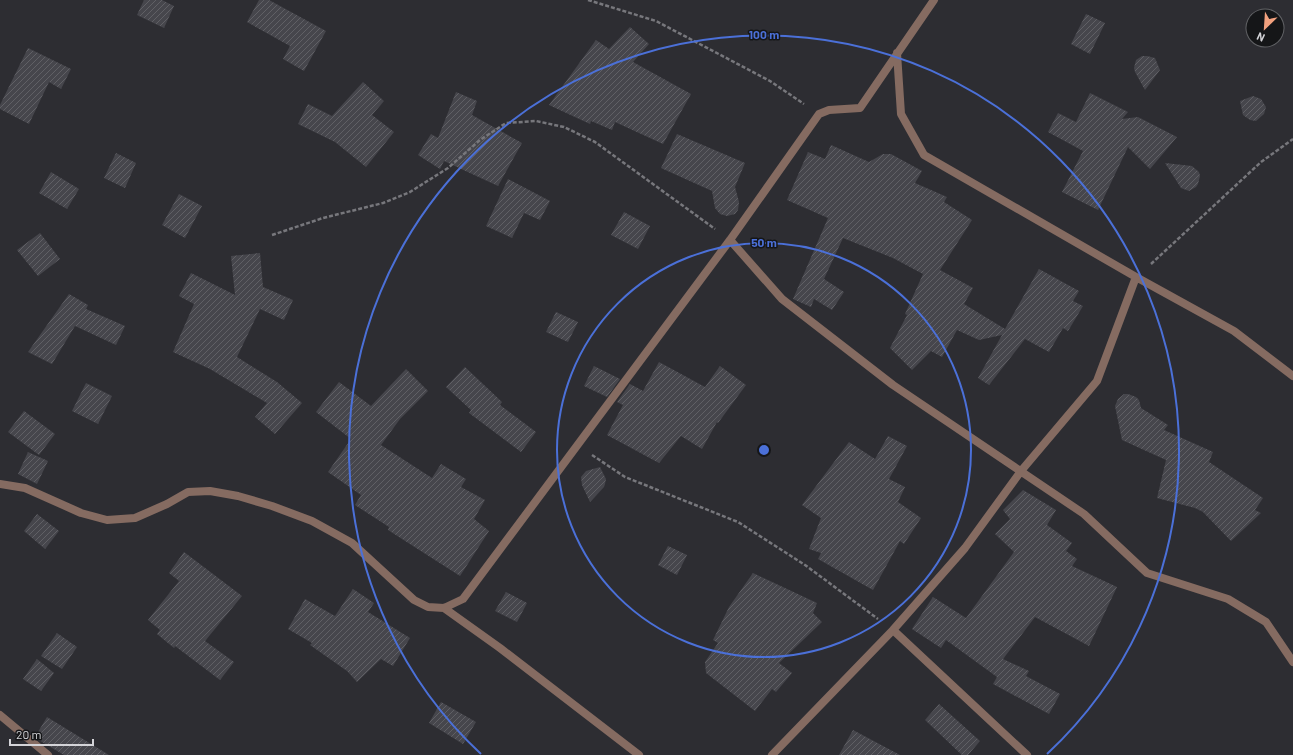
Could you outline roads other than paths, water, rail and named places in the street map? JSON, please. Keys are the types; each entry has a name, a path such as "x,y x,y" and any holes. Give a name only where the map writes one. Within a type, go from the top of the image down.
{"street":[{"path":"0,484 25,488 81,513 107,520 135,518 167,504 188,492 210,491 238,496 272,506 312,521 352,543 414,600 428,607 444,608 463,599 730,240 819,114 830,110 860,108 934,0"},
{"path":"897,53 901,114 924,155 1136,277 1234,331 1293,376"},
{"path":"730,240 782,299 893,385 1084,514 1148,574 1228,599 1266,622 1293,662"},
{"path":"772,755 893,630 965,548 1021,471 1097,381 1136,277"},
{"path":"444,608 500,648 639,755"},
{"path":"893,630 1027,755"},
{"path":"0,715 48,755"}]}
